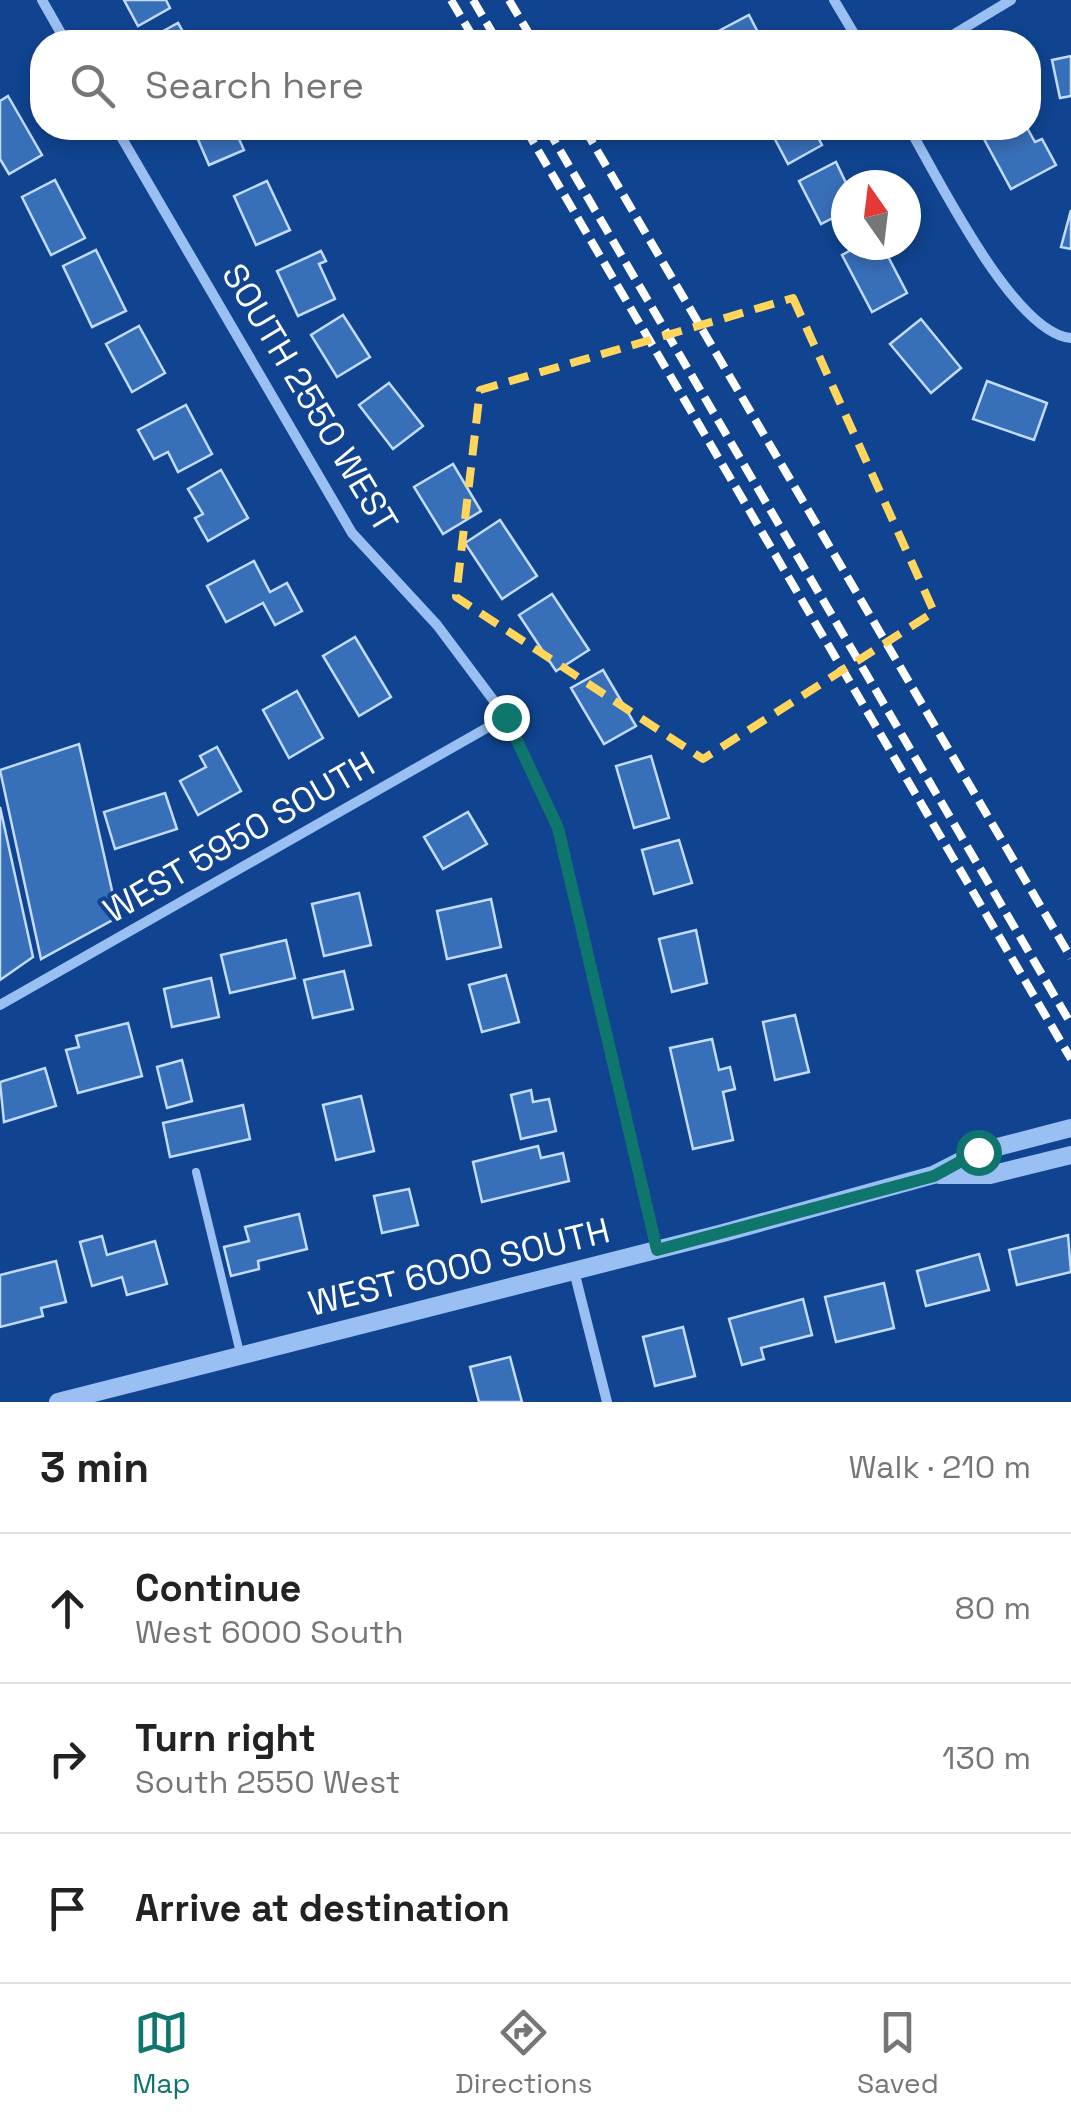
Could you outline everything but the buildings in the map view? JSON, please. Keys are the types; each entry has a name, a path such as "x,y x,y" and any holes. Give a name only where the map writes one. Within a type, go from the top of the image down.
{"street":[{"path":"42,0 59,30"},
{"path":"834,0 852,30"},
{"path":"961,30 1011,0"},
{"name":"SOUTH 2550 WEST","path":"123,140 352,534 437,624 506,717 558,828 657,1250"},
{"path":"916,140 1002,287 1055,336 1071,338"},
{"name":"WEST 5950 SOUTH","path":"0,1005 506,717"},
{"name":"WEST 6000 SOUTH","path":"58,1402 934,1176 978,1152 1071,1128"},
{"name":"WEST 6000 SOUTH","path":"934,1176 990,1175 1071,1154"},
{"path":"574,1271 607,1402"}],"lane":[{"path":"196,1172 241,1357"}],"highlighted area":[{"path":"793,298 934,612 703,759 456,597 480,390"}],"railway":[{"path":"451,0 469,30"},
{"path":"473,0 491,30"},
{"path":"509,0 527,30"},
{"path":"532,140 1071,1059"},
{"path":"554,140 1071,1024"},
{"path":"591,140 1071,958"}],"route":[{"path":"506,717 558,828 657,1250 934,1176 978,1152"}]}
